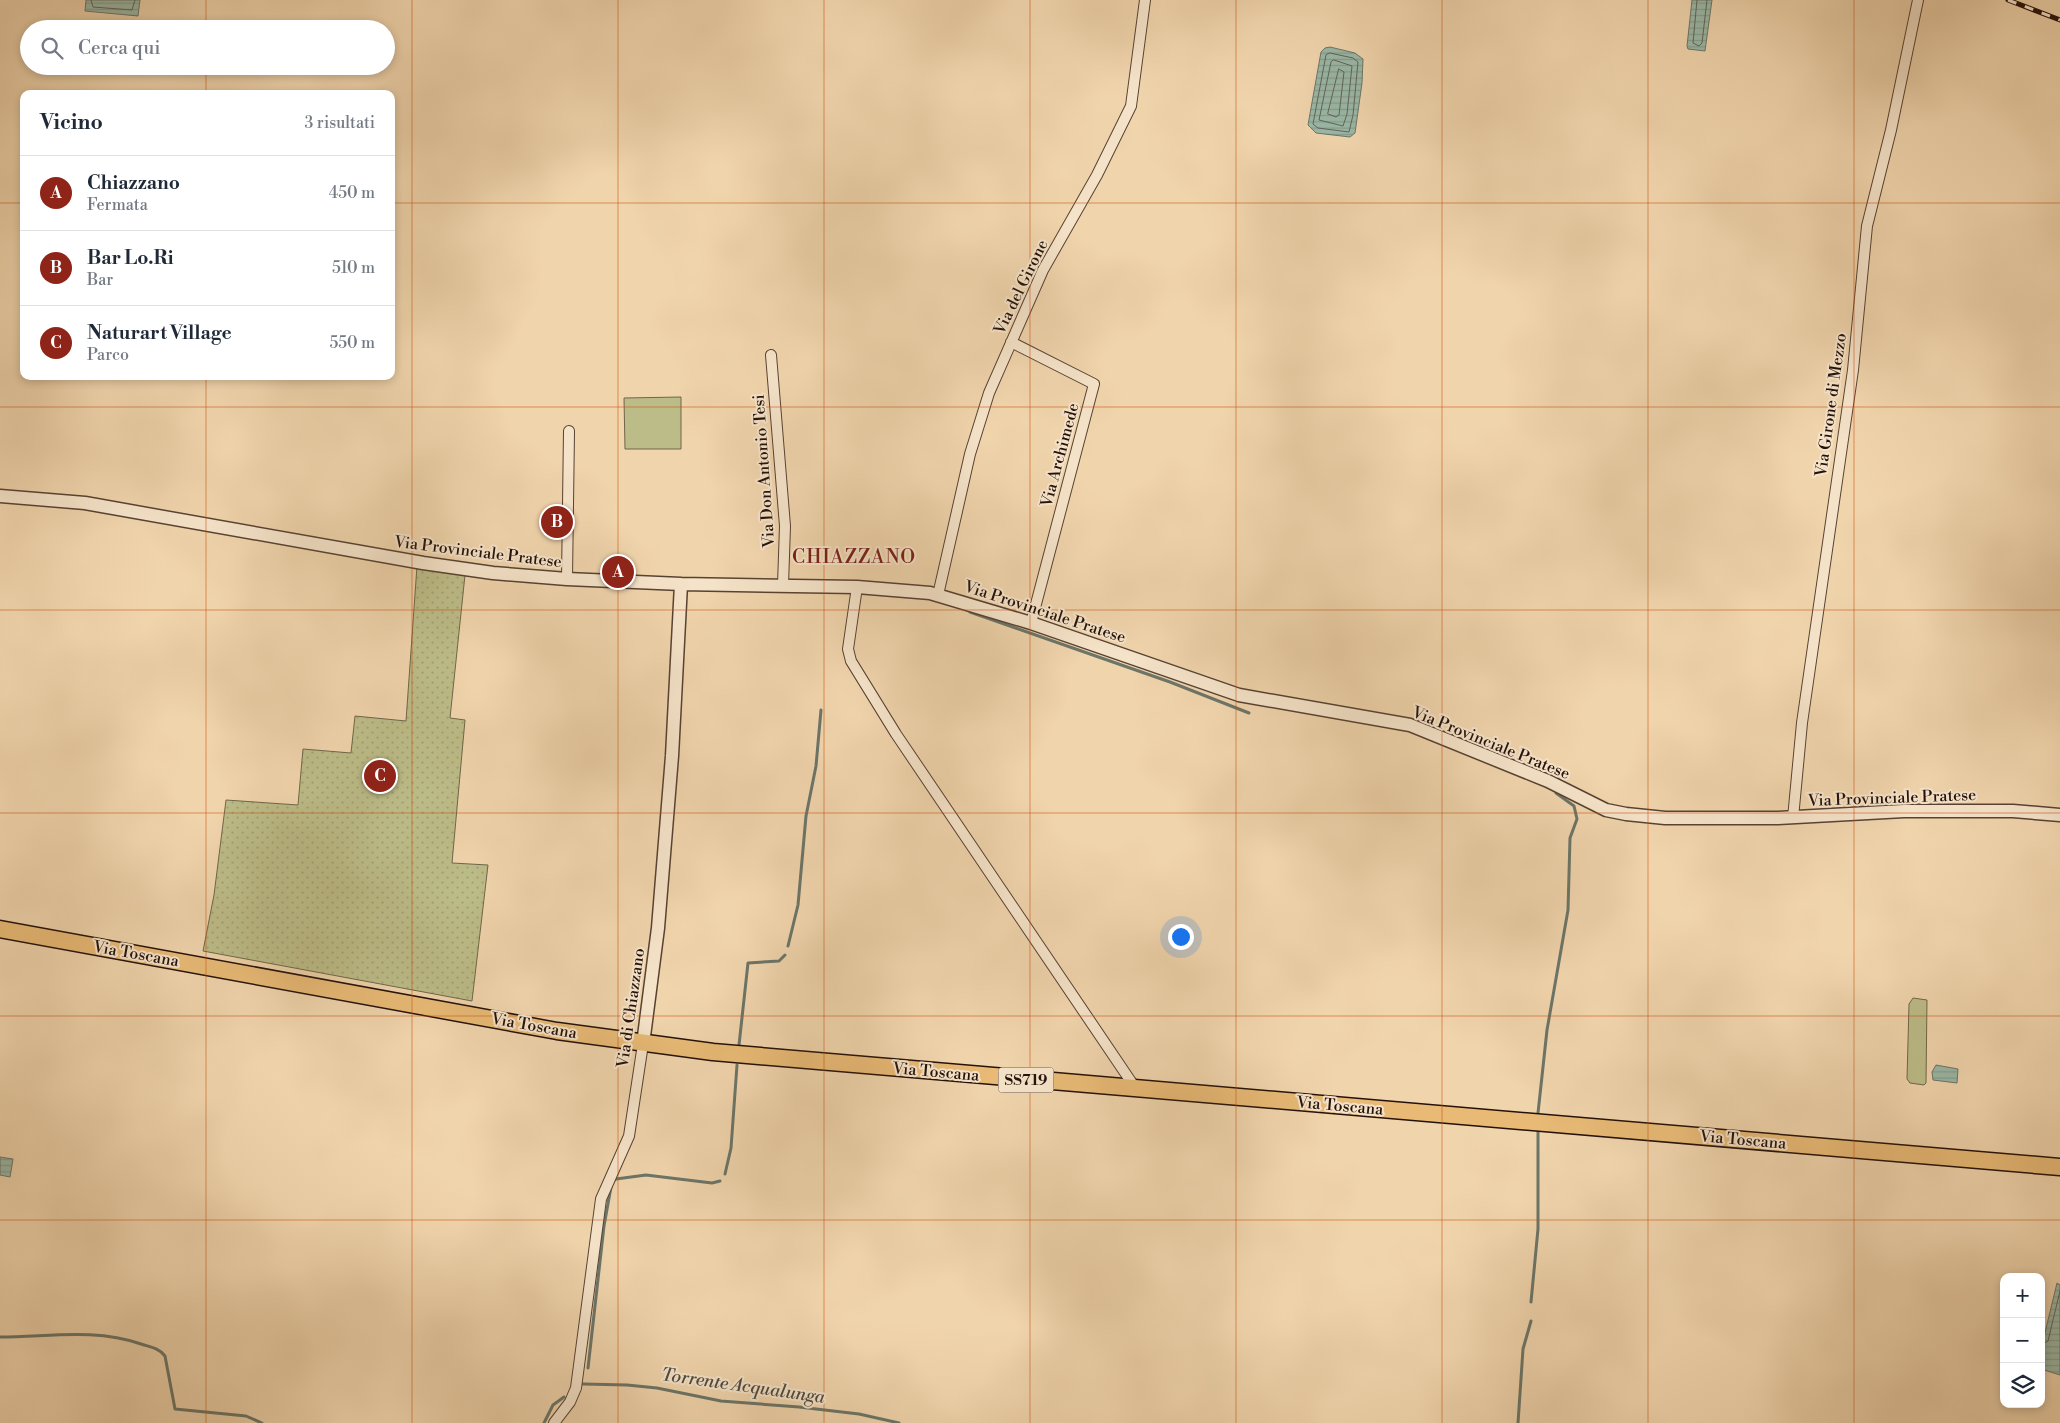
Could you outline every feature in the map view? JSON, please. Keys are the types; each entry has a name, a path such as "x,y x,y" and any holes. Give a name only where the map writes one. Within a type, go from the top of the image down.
{"main road":[{"name":"Via Toscana","path":"0,930 557,1031 642,1044 713,1052 1136,1089 2060,1167"}],"street":[{"name":"Via del Girone","path":"938,595 952,528 978,425 1011,342 1043,270 1097,176 1131,106 1145,0"},
{"name":"Via Girone di Mezzo","path":"1793,818 1802,723 1853,370 1867,226 1891,130 1918,0"},
{"name":"Via Archimede","path":"1011,342 1094,384 1031,624"},
{"name":"Via Don Antonio Tesi","path":"771,355 786,526 783,585"},
{"path":"567,579 570,432"},
{"name":"Via Provinciale Pratese","path":"0,496 85,503 469,570 567,579 681,584 858,587 917,591 938,595 1031,624 1239,694 1410,725 1548,781 1606,810 1626,814 1665,818 1793,818 1904,811 2013,811 2060,815"},
{"name":"Via di Chiazzano","path":"554,1423 570,1402 576,1388 601,1199 629,1136 658,928 672,756 681,584"},
{"path":"858,587 848,649 849,658 896,734 1136,1089"}],"green space":[{"path":"681,397 681,449 625,449 624,398"},
{"path":"417,566 465,575 450,718 465,720 452,863 488,865 472,1001 203,951 214,895 226,800 298,805 303,749 351,753 355,716 406,721"},
{"path":"1913,998 1927,1000 1926,1083 1924,1085 1910,1083 1907,1079 1909,1004"}],"water":[{"path":"86,0 140,0 138,16 85,11"},
{"path":"1692,0 1712,0 1705,51 1688,49 1687,46"},
{"path":"1330,47 1355,53 1363,59 1362,83 1355,133 1350,137 1316,133 1308,125 1321,52 1325,48"},
{"path":"1936,1065 1958,1069 1957,1083 1933,1080 1932,1072"},
{"path":"0,1157 13,1159 10,1177 0,1175"},
{"path":"2057,1283 2060,1285 2060,1375 2045,1370 2045,1332"}],"waterway":[{"path":"970,612 1170,682 1249,713"},
{"path":"788,946 798,905 806,816 816,766 821,710"},
{"path":"1538,1113 1547,1030 1568,910 1570,838 1577,819 1574,806 1556,793"},
{"path":"739,1045 748,963 779,961 785,955"},
{"path":"725,1174 731,1148 737,1065"},
{"path":"1531,1302 1538,1229 1538,1132"},
{"path":"613,1181 646,1175 712,1183 720,1181"},
{"path":"588,1368 604,1226 611,1187"},
{"path":"1518,1423 1523,1349 1531,1321"},
{"path":"0,1337 106,1336 151,1347 160,1351 165,1356 175,1409 246,1416 262,1423"},
{"name":"Torrente Acqualunga","path":"583,1384 657,1388 721,1401 859,1414 899,1423"},
{"path":"544,1423 553,1405 564,1397"}],"railway":[{"path":"2008,0 2060,20"}],"place":[{"name":"Bar Lo.Ri","path":"557,522"},
{"name":"Chiazzano","path":"618,572"},
{"name":"Naturart Village","path":"380,776"}],"district":[{"name":"CHIAZZANO","path":"854,557"}]}
